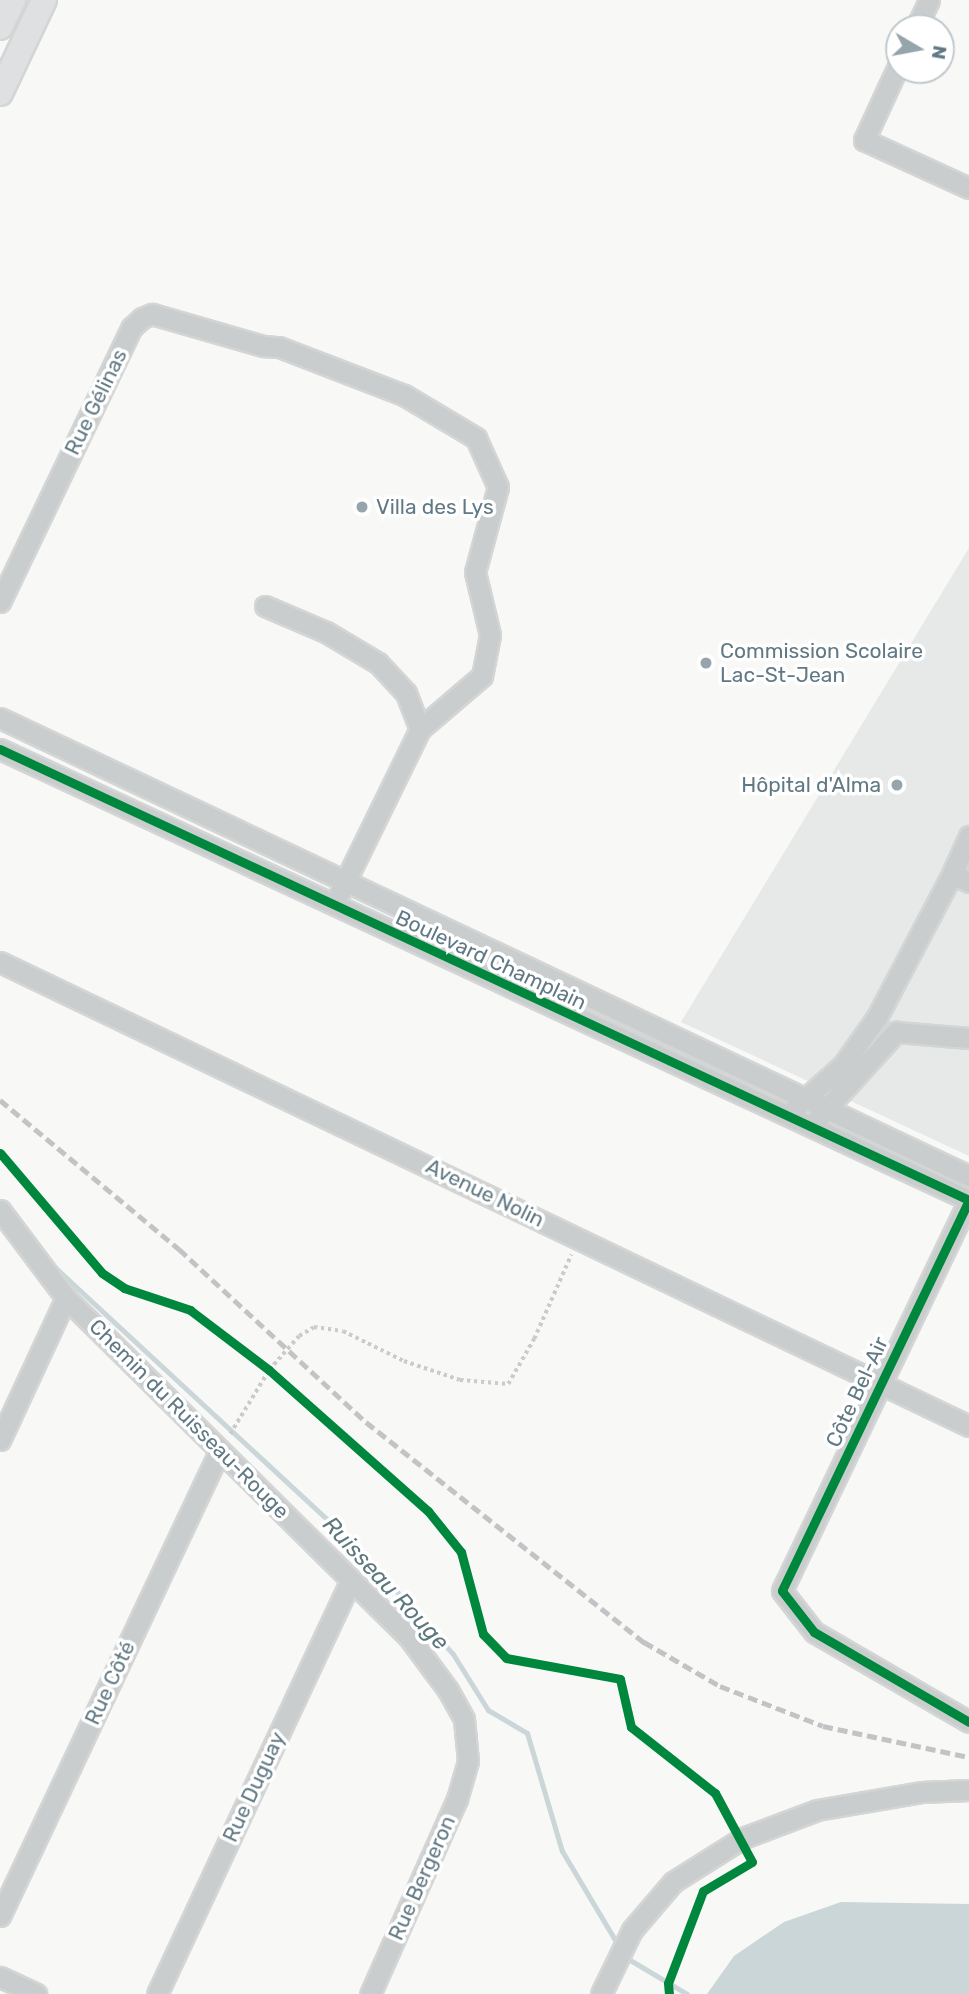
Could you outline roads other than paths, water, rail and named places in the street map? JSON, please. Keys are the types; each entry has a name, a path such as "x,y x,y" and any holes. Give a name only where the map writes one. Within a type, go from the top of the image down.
{"main road":[{"path":"0,27 13,0"},
{"path":"0,93 44,0"}],"street":[{"path":"890,84 864,140 969,188"},
{"name":"Rue Gélinas","path":"0,602 136,323 152,314 263,346 279,346 404,396 476,438 498,487 475,572 490,635 482,676 420,729"},
{"path":"265,606 326,632 378,663 405,693 420,729 334,905"},
{"name":"Boulevard Champlain","path":"0,718 969,1176"},
{"name":"Boulevard Champlain","path":"0,749 810,1129 969,1200"},
{"path":"788,1118 802,1099 843,1065 877,1017 960,878 969,836"},
{"name":"Avenue Nolin","path":"0,962 969,1426"},
{"path":"810,1129 896,1032 969,1038"},
{"name":"Côte Bel-Air","path":"969,1200 782,1591 785,1601 814,1632 969,1722"},
{"name":"Chemin du Ruisseau-Rouge","path":"0,1210 66,1298 408,1636 448,1690 464,1719 468,1761"},
{"path":"0,1440 66,1298"},
{"name":"Rue Côté","path":"0,1916 220,1451"},
{"name":"Rue Duguay","path":"157,1994 351,1580"},
{"name":"Rue Bergeron","path":"370,1994 457,1799 468,1761"},
{"path":"601,1994 632,1930 673,1882 743,1838 817,1810 922,1793 969,1790"},
{"path":"0,1977 36,1994"}],"waterway":[{"name":"Ruisseau Rouge","path":"47,1260 356,1546 453,1654 488,1710 527,1733 562,1851 618,1945"},
{"name":"Ruisseau Rouge","path":"625,1957 687,1994"}],"railway":[{"path":"0,1100 179,1249 366,1422 644,1642 720,1686 823,1726 969,1757"}],"place":[{"name":"Villa des Lys","path":"362,507"},
{"name":"Commission Scolaire Lac-St-Jean","path":"706,663"},
{"name":"Hôpital d'Alma","path":"897,785"}]}
